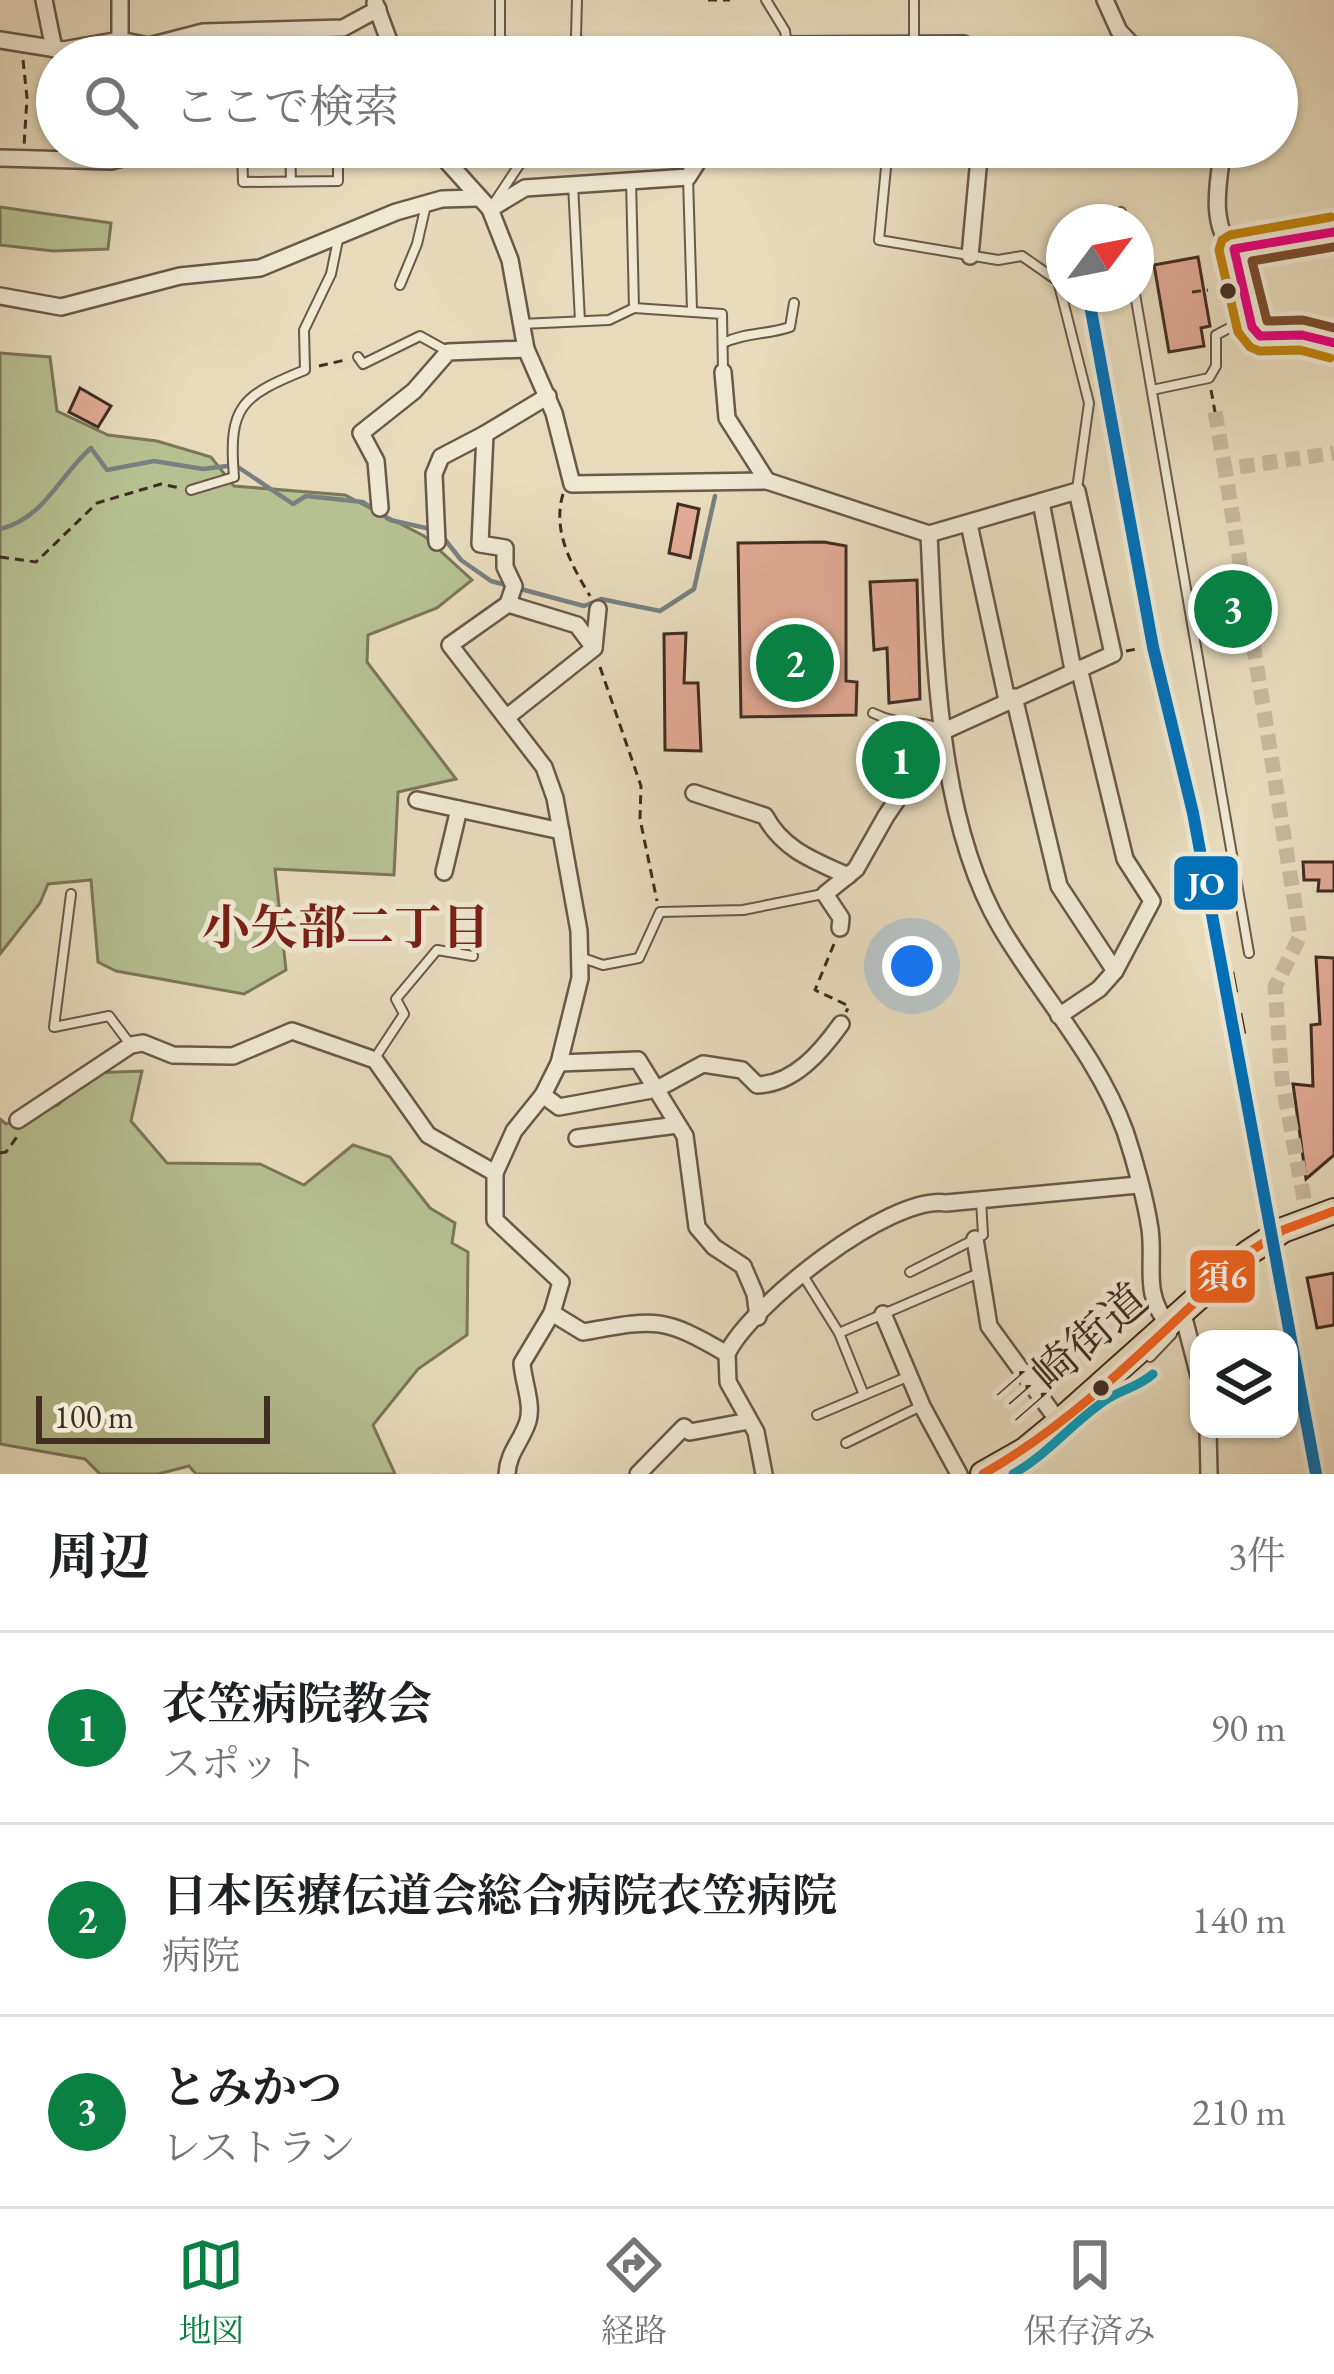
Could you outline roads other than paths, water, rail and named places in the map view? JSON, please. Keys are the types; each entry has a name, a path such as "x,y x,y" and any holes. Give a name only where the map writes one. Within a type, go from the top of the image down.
{"main road":[{"name":"三崎街道","path":"995,1472 1059,1422 1248,1253 1283,1230 1334,1210"}],"street":[{"path":"44,0 55,36"},
{"path":"120,0 120,36"},
{"path":"1106,0 1124,36"},
{"path":"188,36 343,28 376,5 387,36"},
{"path":"0,40 36,48"},
{"path":"0,158 36,159"},
{"path":"453,168 484,203 510,260 519,325 548,396 572,484 767,481 929,534 1077,491 1113,654 944,731 848,876 825,894 841,918 840,928"},
{"path":"0,296 61,307 180,276 260,268 426,203 484,203 526,188 573,182 688,177 693,168"},
{"path":"970,256 978,168"},
{"path":"1220,168 1217,204 1224,240 1234,249 1334,232"},
{"path":"380,508 376,461 361,433 414,391 448,352 526,349"},
{"path":"723,372 727,418 767,481"},
{"path":"436,542 434,474 441,458 548,396"},
{"path":"485,434 480,544 506,548 505,567 514,586 508,604 450,645 544,767 561,831 580,957 580,978 559,1063 544,1094 514,1131 495,1172 495,1220 561,1282 552,1313 522,1364 528,1425 508,1456 507,1474"},
{"path":"1041,502 1076,669 1125,859 1152,901 1099,989 1059,1016"},
{"path":"970,524 1059,886 1114,970"},
{"path":"929,534 937,695 959,820 998,925 1087,1051 1125,1132 1150,1230 1148,1288 1155,1308 1184,1322 1190,1344"},
{"path":"508,604 577,625 594,648"},
{"path":"507,717 594,648 598,609"},
{"path":"694,793 765,816 776,836 848,876"},
{"path":"417,800 561,831"},
{"path":"444,872 459,809"},
{"path":"544,1094 559,1107 658,1089 704,1064 742,1070 757,1085 772,1085 813,1063 841,1024"},
{"path":"18,1120 130,1046 143,1043 173,1055 233,1056 292,1030 375,1060 428,1136 495,1172"},
{"path":"559,1063 638,1060 685,1136 697,1227 714,1247 743,1266 755,1294 758,1317"},
{"path":"577,1138 677,1125"},
{"path":"764,1474 760,1444 728,1382 727,1354 737,1332 826,1252 933,1201 1138,1185"},
{"path":"975,1240 989,1326 1059,1422"},
{"path":"552,1313 583,1332 645,1321 683,1328 727,1354"},
{"path":"883,1314 922,1406 958,1474"},
{"path":"638,1474 684,1427 690,1432 749,1421"},
{"path":"1208,1438 1209,1474"}],"lane":[{"path":"500,0 500,36"},
{"path":"576,36 577,0"},
{"path":"766,0 784,36"},
{"path":"914,0 914,36"},
{"path":"243,168 243,182 338,182 338,168"},
{"path":"291,168 291,181"},
{"path":"484,203 513,168"},
{"path":"886,168 879,240 998,260 1022,256 1058,281 1089,403 1077,491"},
{"path":"688,177 692,310"},
{"path":"631,180 634,308"},
{"path":"573,182 580,321"},
{"path":"400,286 417,244 426,203"},
{"path":"191,490 234,477 230,434 244,404 261,388 305,370 304,330 331,274 339,234"},
{"path":"1237,324 1222,258 1234,249 1252,327 1260,336 1302,335 1334,343"},
{"path":"722,344 744,333 773,333 790,327 794,303"},
{"path":"519,325 609,320 634,308 722,314 723,372"},
{"path":"1138,312 1249,953"},
{"path":"1152,390 1208,378 1216,366 1216,335 1237,324 1252,327"},
{"path":"358,356 363,364 420,336 448,352"},
{"path":"873,713 896,724 932,725 944,731"},
{"path":"71,894 54,1028 109,1016 130,1046"},
{"path":"580,957 603,965 639,958 660,912 743,910 825,894"},
{"path":"375,1060 404,1014 396,999 436,950 473,956"},
{"path":"910,1272 982,1235 981,1199"},
{"path":"838,1333 980,1272"},
{"path":"803,1275 838,1333 864,1395"},
{"path":"817,1415 908,1376"},
{"path":"846,1443 922,1406"}],"waterway":[{"path":"0,529 29,516 91,448 107,470 154,461 203,469 235,465 293,504 306,496 363,502 390,520 435,530"},
{"path":"443,537 461,560 491,581 584,606 601,599 660,611 694,589 715,496"}],"tunnel":[{"path":"1215,412 1225,469"},
{"path":"1304,1199 1282,1080 1275,987 1300,936 1225,469 1334,453"}],"railway":[{"path":"1232,972 1244,1034"}],"place":[{"name":"とみかつ","path":"1233,609"},
{"name":"日本医療伝道会総合病院衣笠病院","path":"795,663"},
{"name":"衣笠病院教会","path":"901,760"}],"district":[{"name":"小矢部二丁目","path":"346,927"}]}
